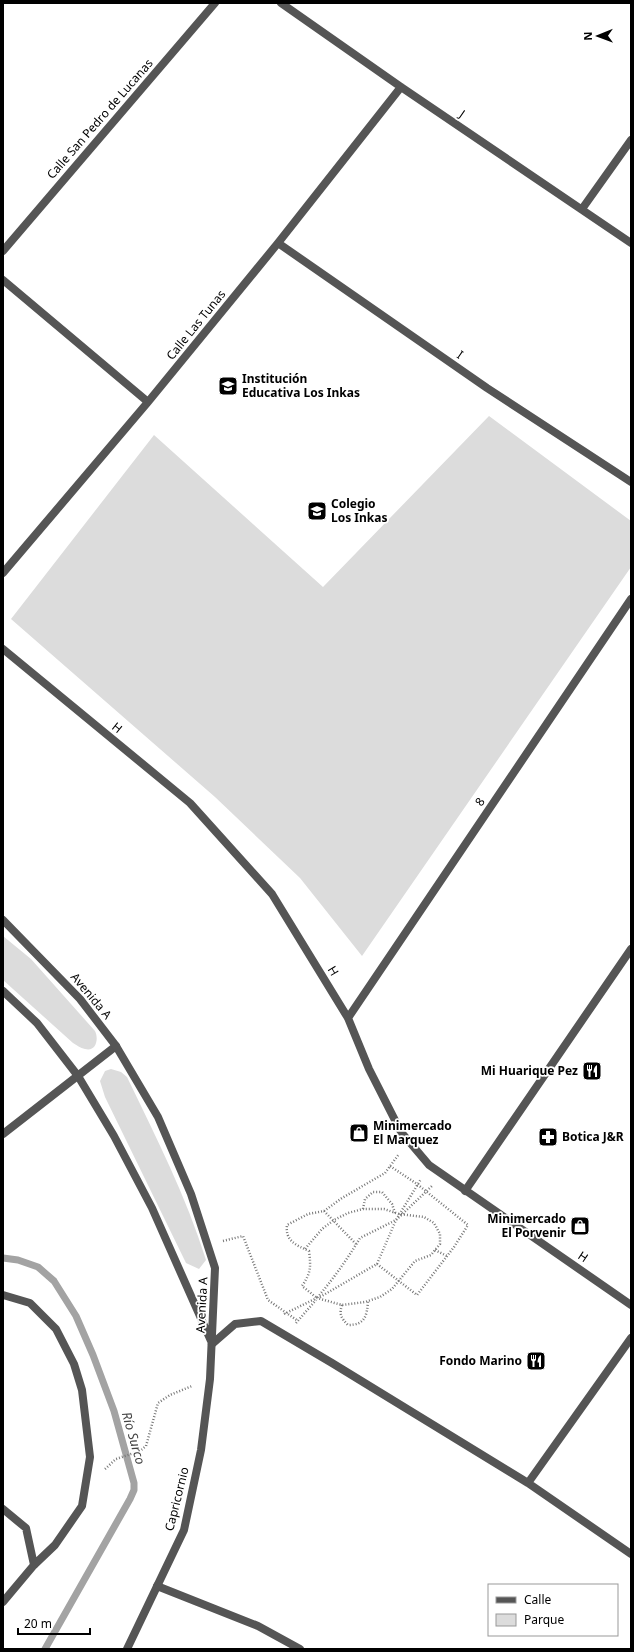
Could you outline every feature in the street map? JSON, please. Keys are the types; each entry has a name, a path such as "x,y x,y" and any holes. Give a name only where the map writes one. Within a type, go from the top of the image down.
{"street":[{"name":"Calle San Pedro de Lucanas","path":"3,251 216,3"},
{"name":"J","path":"281,3 401,87 631,242"},
{"name":"Calle Las Tunas","path":"3,573 148,402 278,243 401,87"},
{"path":"582,209 631,140"},
{"name":"I","path":"278,243 487,388 631,482"},
{"path":"3,280 148,402"},
{"name":"8","path":"348,1018 631,599"},
{"name":"H","path":"3,649 190,803 272,894 348,1018 369,1069 401,1132 429,1165 631,1304"},
{"name":"Avenida A","path":"3,920 80,999 116,1046 158,1116 191,1194 215,1268 212,1344"},
{"path":"465,1191 631,949"},
{"name":"Avenida A","path":"3,991 37,1024 78,1076 114,1136 152,1208 212,1344"},
{"path":"3,1134 116,1046"},
{"path":"3,1295 30,1304 56,1329 74,1364 82,1390 90,1457 82,1506 55,1545 34,1565 3,1602"},
{"path":"212,1344 235,1324 261,1321 528,1483 631,1554"},
{"path":"528,1483 631,1338"},
{"name":"Capricornio","path":"127,1649 184,1530 201,1450 210,1379 212,1344"},
{"path":"3,1509 26,1528 34,1565"},
{"path":"157,1586 258,1626 300,1649"}],"path":[{"path":"305,1249 322,1229 334,1220 348,1213 363,1209 384,1209 403,1215 424,1217 434,1223 440,1234 440,1244 431,1255 415,1261 392,1288 380,1297 368,1301 342,1305 317,1298 302,1286 311,1267 309,1251 305,1249 289,1240 286,1234 287,1225 308,1214 324,1211 342,1198 385,1173 409,1140"},
{"path":"266,1324 317,1298 377,1264 399,1214 429,1165"},
{"path":"377,1264 417,1295 447,1256 468,1225 417,1184 390,1166"},
{"path":"285,1335 342,1266 360,1238 403,1215 444,1175"},
{"path":"363,1209 365,1199 373,1192 382,1192 392,1204 395,1213"},
{"path":"324,1211 356,1244"},
{"path":"209,1246 243,1236 268,1300 298,1321"},
{"path":"435,1250 447,1256"},
{"path":"342,1305 340,1311 342,1319 348,1325 356,1325 363,1321 367,1313 368,1301"},
{"path":"116,1459 140,1451 146,1446 150,1437 158,1403 170,1395 210,1379"}],"green space":[{"path":"489,416 631,521 631,567 362,956 300,878 215,797 11,619 154,435 323,587"},
{"path":"3,936 31,959 95,1031 97,1038 96,1044 92,1049 83,1049 73,1043 3,980"},
{"path":"111,1069 121,1072 127,1077 170,1167 198,1236 206,1260 199,1269 186,1263 105,1097 100,1081 105,1071"}],"waterway":[{"name":"Río Surco","path":"3,1258 18,1260 38,1267 54,1281 76,1316 93,1355 114,1411 134,1483 134,1490 130,1499 45,1649"}],"place":[{"name":"Institución Educativa Los Inkas","path":"228,386"},
{"name":"Colegio Los Inkas","path":"317,511"},
{"name":"Mi Huarique Pez","path":"592,1071"},
{"name":"Minimercado El Marquez","path":"359,1133"},
{"name":"Botica J&R","path":"548,1137"},
{"name":"Minimercado El Porvenir","path":"580,1226"},
{"name":"Fondo Marino","path":"536,1361"}]}
